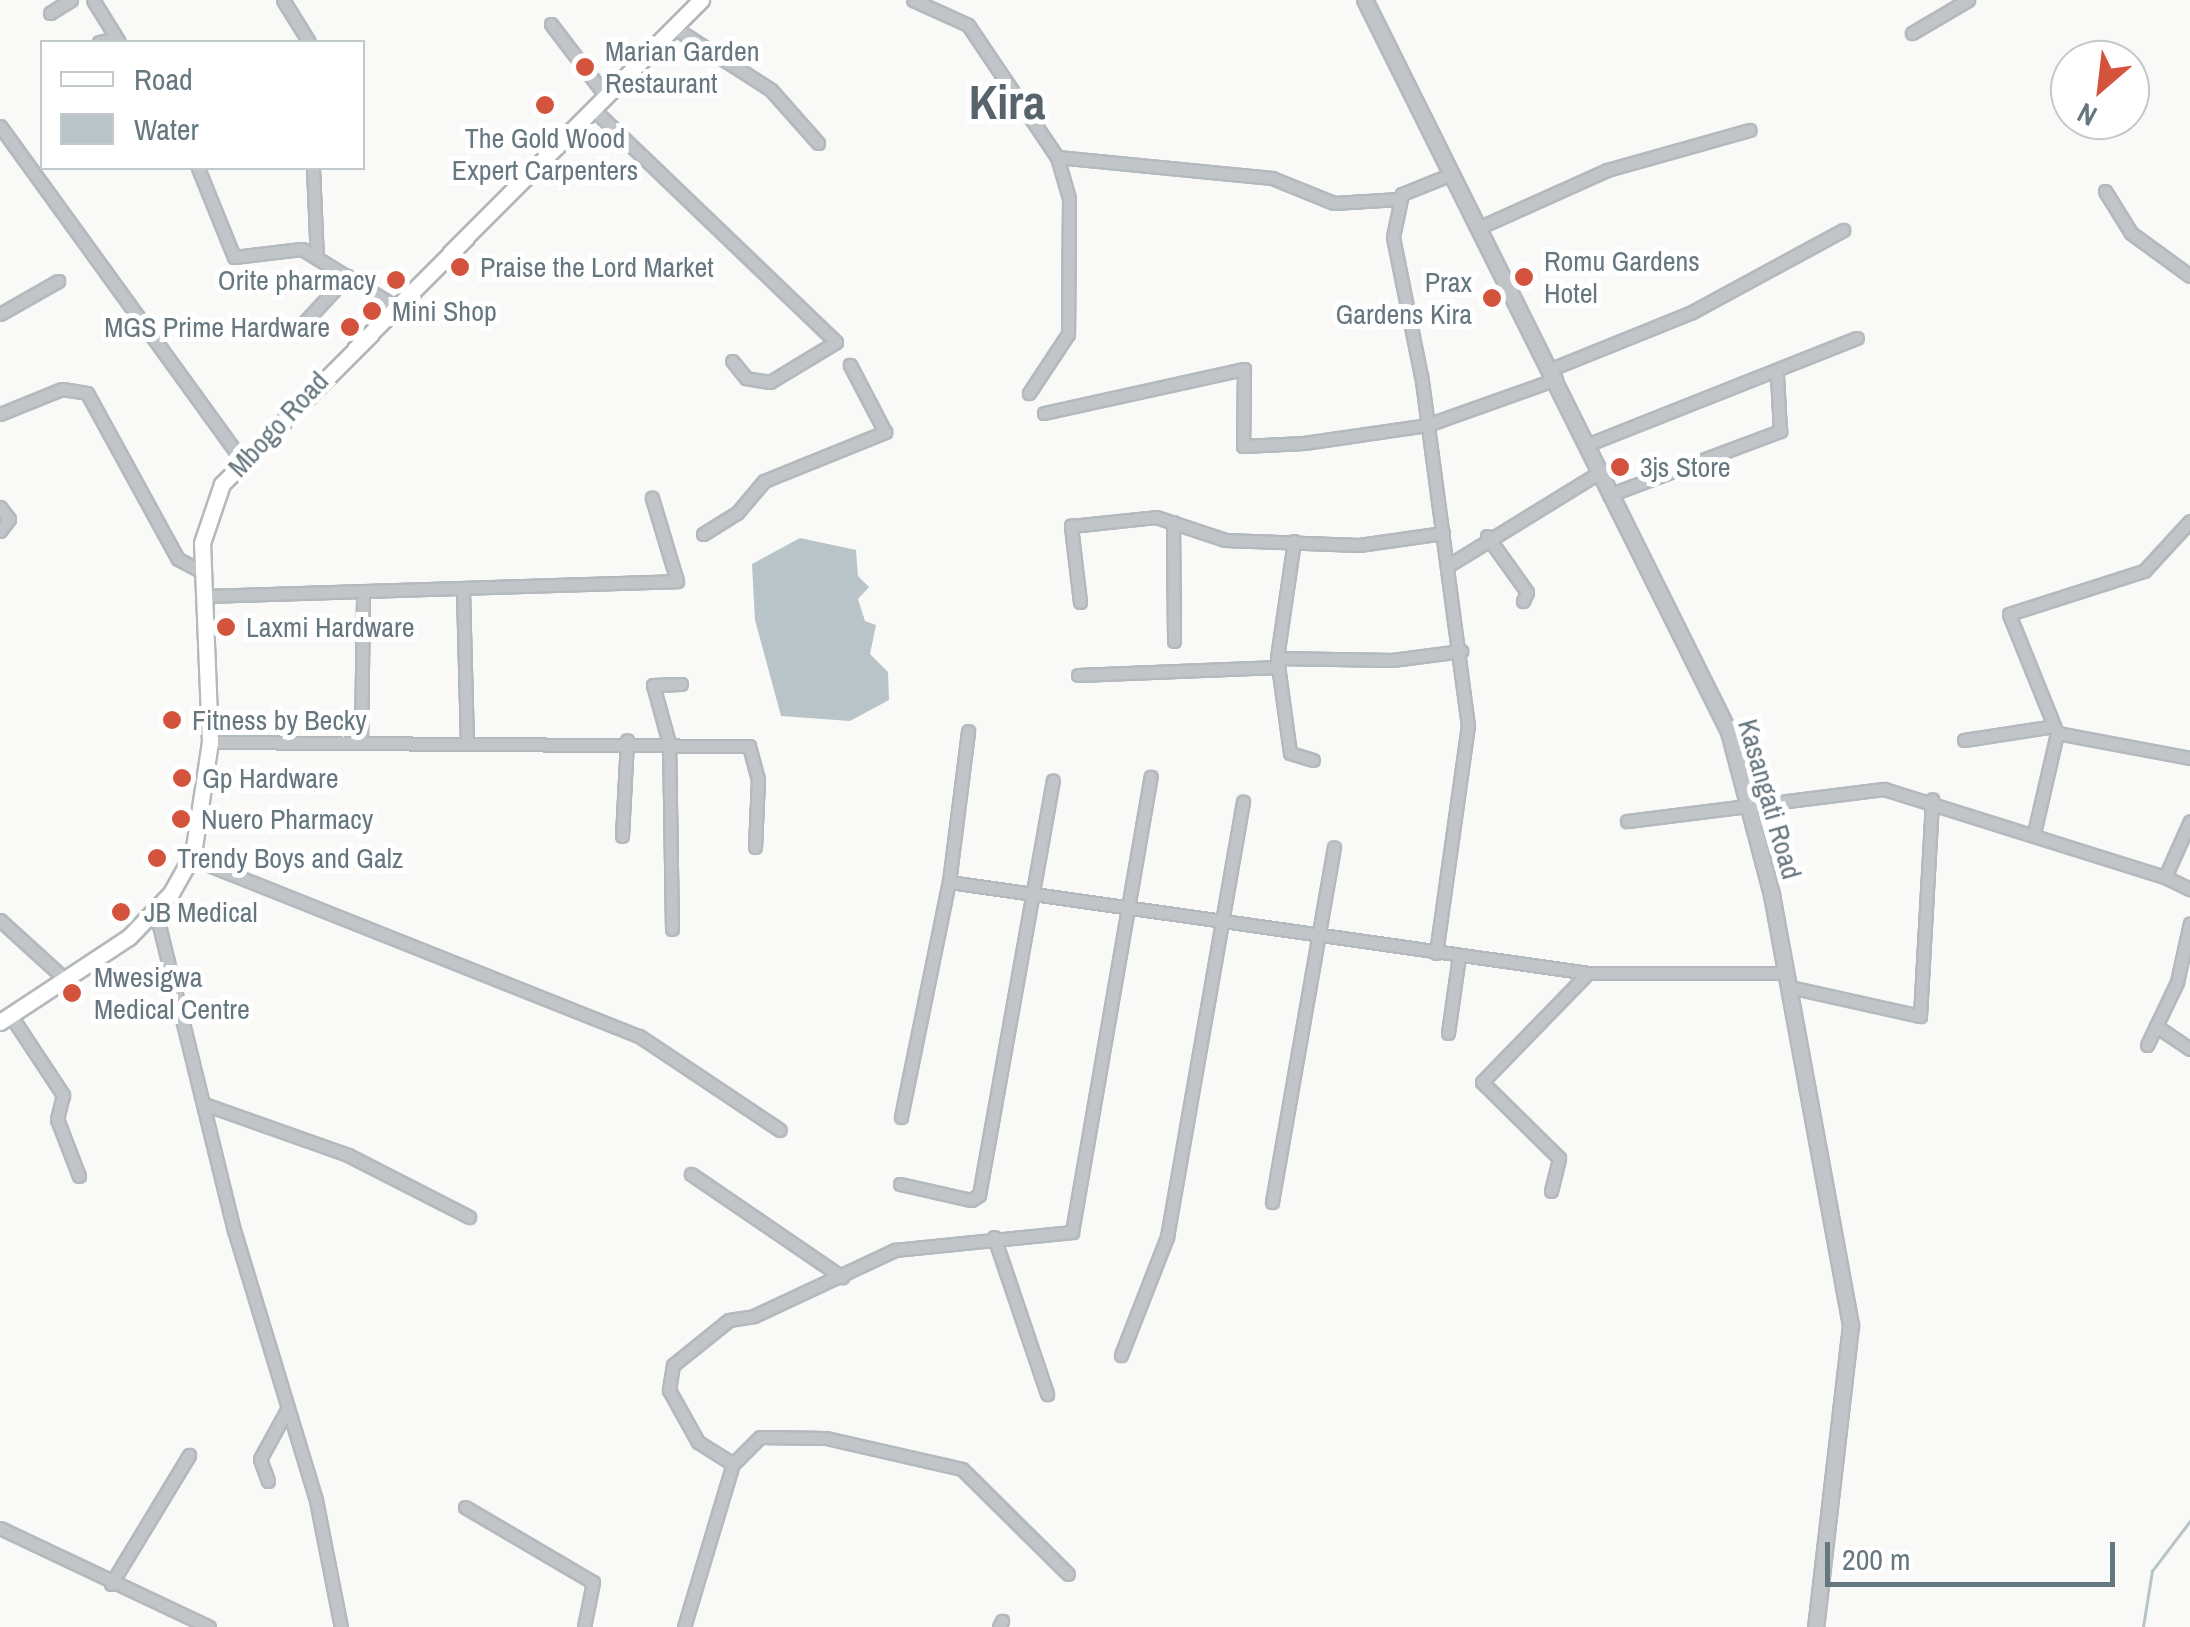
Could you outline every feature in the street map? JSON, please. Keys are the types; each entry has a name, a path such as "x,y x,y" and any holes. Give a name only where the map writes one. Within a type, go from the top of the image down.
{"main road":[{"name":"Mbogo Road","path":"5,1019 67,980 156,913 191,858 210,742 202,572 212,505 242,460 393,304 700,0"}],"street":[{"path":"50,13 72,0"},
{"path":"93,0 118,40"},
{"path":"283,0 308,40"},
{"path":"913,0 968,26 1057,157 1069,198 1068,334 1028,393"},
{"name":"Kasangati Road","path":"1365,0 1729,732 1789,980 1850,1326 1816,1627"},
{"path":"1912,33 1968,0"},
{"path":"551,24 605,95"},
{"path":"673,27 771,90 818,143"},
{"path":"592,108 836,342 770,382 746,378 732,361"},
{"path":"0,126 242,460"},
{"path":"1478,228 1607,170 1749,130"},
{"path":"1057,157 1272,178 1334,203 1399,199 1452,174"},
{"path":"199,170 234,258 296,247 393,304"},
{"path":"312,170 318,258"},
{"path":"2105,191 2130,233 2190,276"},
{"path":"1399,199 1393,252 1427,425 1449,565 1469,754 1436,953"},
{"path":"1044,413 1244,370 1243,446 1427,425 1692,312 1842,230"},
{"path":"302,325 348,276"},
{"path":"0,314 58,281"},
{"path":"1589,444 1778,375 1857,338"},
{"path":"703,534 737,513 764,481 885,432 850,365"},
{"path":"1609,495 1780,431 1778,375"},
{"path":"2,408 62,389 87,393 178,559 202,572"},
{"path":"1449,565 1486,536 1602,471"},
{"path":"203,596 363,596 677,581 652,498"},
{"path":"0,507 9,519 0,531"},
{"path":"1080,602 1071,526 1135,516 1173,522 1225,540 1359,545 1443,533"},
{"path":"2034,833 2056,730 2010,626 2010,610 2144,571 2190,521"},
{"path":"1173,522 1174,641"},
{"path":"1486,536 1527,592 1523,601"},
{"path":"1294,541 1277,662 1290,753 1314,760"},
{"path":"463,591 467,741"},
{"path":"361,742 363,596"},
{"path":"1078,674 1277,662 1392,660 1461,651"},
{"path":"672,930 668,742 653,685 680,684"},
{"path":"1964,740 2056,730 2190,758"},
{"path":"901,1118 949,882 968,731"},
{"path":"622,836 627,740"},
{"path":"210,742 627,740 748,746 758,779 754,847"},
{"path":"733,1464 698,1442 669,1390 673,1366 729,1320 842,1277 895,1250 1073,1229 1151,777"},
{"path":"900,1184 971,1200 979,1195 1053,781"},
{"path":"1627,821 1848,790 1932,800 2165,877 2190,889"},
{"path":"949,882 1032,898 1588,973 1789,980 1920,1016 1932,800"},
{"path":"1120,1356 1167,1237 1243,802"},
{"path":"2165,877 2190,821"},
{"path":"1272,1202 1334,847"},
{"path":"191,858 386,929 639,1036 780,1130"},
{"path":"156,913 342,1627"},
{"path":"0,920 67,980"},
{"path":"2147,1046 2183,984 2190,923"},
{"path":"1448,1033 1459,956"},
{"path":"1551,1191 1559,1158 1482,1082 1588,973"},
{"path":"5,1019 63,1094 58,1119 80,1176"},
{"path":"2156,1026 2190,1049"},
{"path":"204,1104 348,1155 469,1217"},
{"path":"692,1174 842,1277"},
{"path":"994,1237 1047,1394"},
{"path":"268,1481 260,1459 288,1408"},
{"path":"684,1627 733,1464 760,1437 826,1438 962,1469 1068,1574"},
{"path":"112,1584 190,1454"},
{"path":"465,1508 594,1582 584,1627"},
{"path":"0,1528 209,1627"}],"water":[{"path":"800,538 856,550 858,576 869,587 858,599 865,621 876,625 870,654 888,672 889,700 850,721 781,716 755,620 752,564"}],"waterway":[{"path":"2143,1627 2152,1571 2190,1521"}],"place":[{"name":"Marian Garden Restaurant","path":"585,67"},
{"name":"The Gold Wood Expert Carpenters","path":"545,105"},
{"name":"Praise the Lord Market","path":"460,267"},
{"name":"Romu Gardens Hotel","path":"1524,277"},
{"name":"Orite pharmacy","path":"396,280"},
{"name":"Prax Gardens Kira","path":"1492,298"},
{"name":"Mini Shop","path":"372,311"},
{"name":"MGS Prime Hardware","path":"350,327"},
{"name":"3js Store","path":"1620,467"},
{"name":"Laxmi Hardware","path":"226,627"},
{"name":"Fitness by Becky","path":"172,720"},
{"name":"Gp Hardware","path":"182,778"},
{"name":"Nuero Pharmacy","path":"181,819"},
{"name":"Trendy Boys and Galz","path":"157,858"},
{"name":"JB Medical","path":"121,912"},
{"name":"Mwesigwa Medical Centre","path":"72,993"}],"district":[{"name":"Kira","path":"1007,102"}]}
